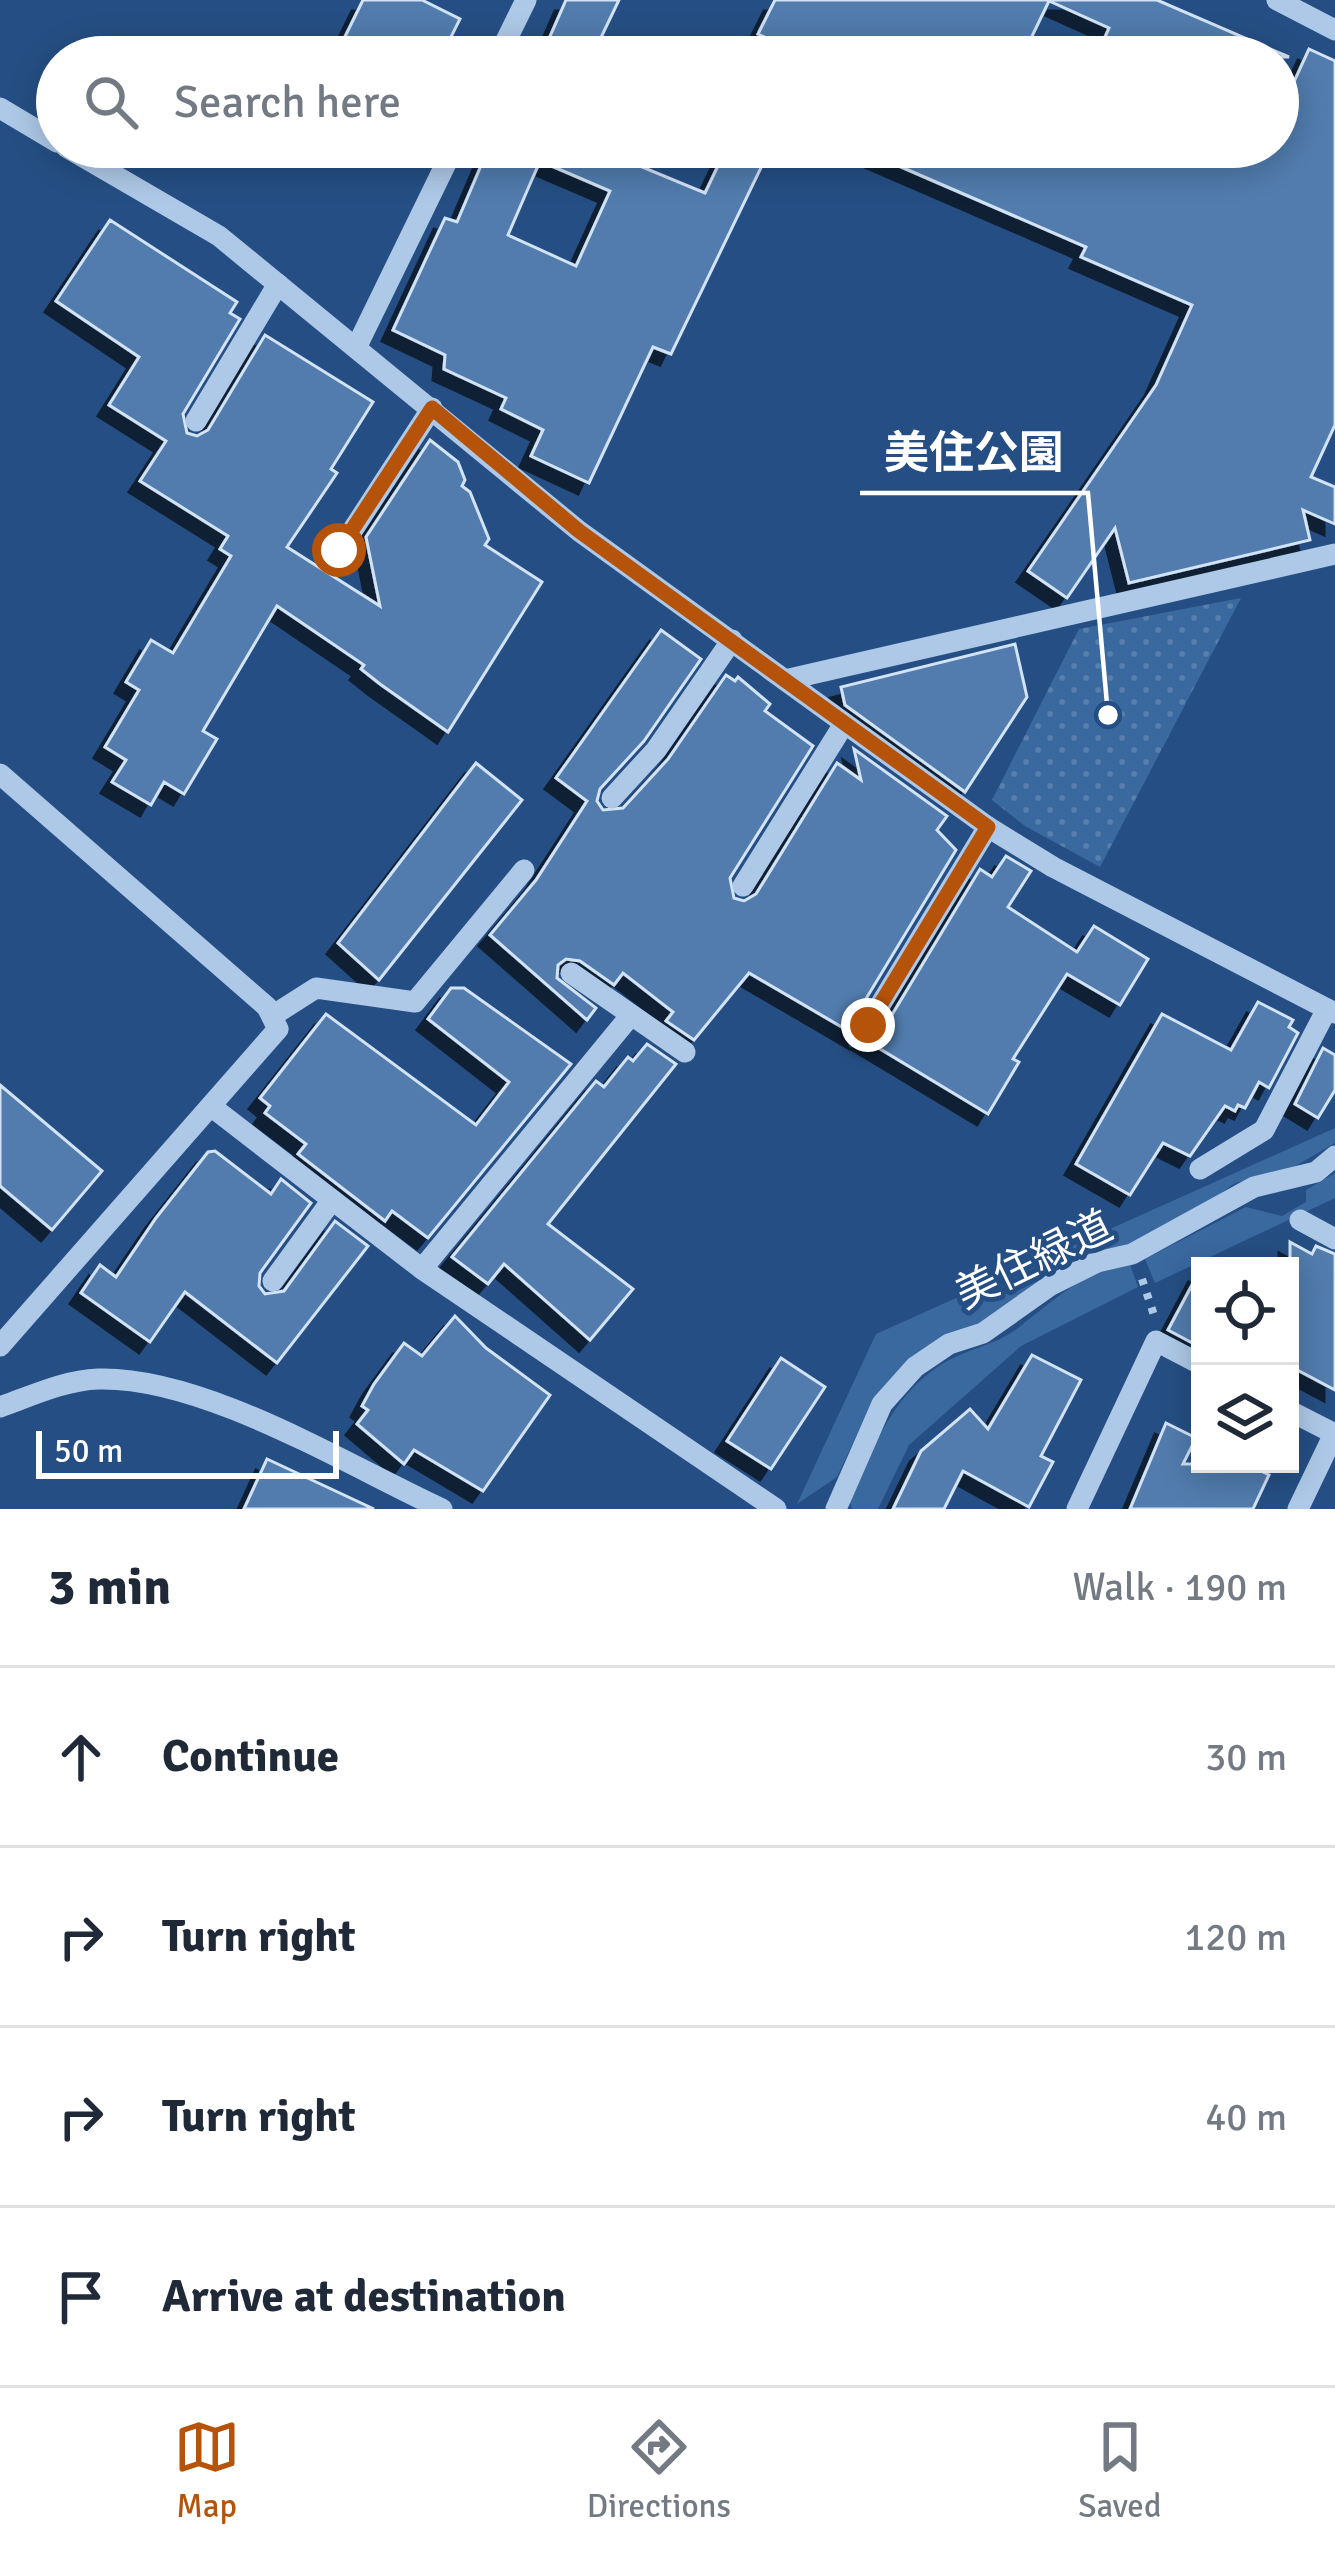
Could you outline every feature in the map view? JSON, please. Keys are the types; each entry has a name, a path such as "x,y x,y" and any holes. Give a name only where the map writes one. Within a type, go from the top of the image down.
{"street":[{"path":"508,36 526,0"},
{"path":"1277,0 1316,9 1335,30"},
{"path":"0,108 36,129"},
{"path":"102,168 219,236 579,531 988,827 1331,1011 1264,1130 1200,1169"},
{"path":"357,346 444,168"},
{"path":"196,421 278,284"},
{"path":"339,550 432,408"},
{"path":"785,680 1335,554"},
{"path":"613,798 656,750 731,640"},
{"path":"743,886 844,724"},
{"path":"0,774 272,1016 278,1029 0,1346"},
{"path":"868,1025 988,827"},
{"path":"272,1016 316,988 416,1002 524,870"},
{"path":"571,973 685,1052"},
{"path":"422,1269 631,1015"},
{"path":"212,1107 422,1269 776,1509"},
{"name":"美住緑道","path":"836,1509 882,1404 915,1367 949,1344 982,1333 1051,1285 1097,1262 1132,1254 1254,1187 1316,1172 1335,1156"},
{"path":"273,1281 332,1200"},
{"path":"1300,1220 1335,1239"},
{"path":"1077,1509 1156,1341 1191,1359"},
{"path":"0,1407 92,1379 137,1380 186,1390 442,1509"},
{"path":"1298,1509 1335,1434 1299,1416"}],"path":[{"path":"1132,1254 1153,1303 1156,1341"}],"shaded area":[{"path":"1241,598 1100,867 1025,826 992,800 1079,629"},
{"path":"1335,1128 1335,1143 1283,1173 1235,1183 1188,1217 1135,1242 1075,1260 988,1320 911,1360 874,1398 837,1477 797,1504 876,1334"},
{"path":"1335,1173 1335,1198 1210,1257 1191,1257 1191,1266 1155,1283 1145,1259 1246,1207 1282,1216 1306,1202 1306,1190"},
{"path":"1129,1262 1138,1287 1021,1346 909,1445 878,1509 852,1509 849,1499 878,1439 915,1386 951,1359 1010,1333 1083,1280"}],"building":[{"path":"363,0 422,0 460,19 452,36 345,36"},
{"path":"566,0 619,0 602,36 550,36"},
{"path":"775,0 1157,0 1240,36 1105,36 1109,28 1049,1 1032,36 758,34"},
{"path":"1309,49 1335,61 1335,425 1311,477 1335,487 1335,524 1303,510 1310,540 1129,583 1115,528 1067,598 1028,571 1156,385 1192,305 1081,257 1086,247 904,168 1299,168 1299,71"},
{"path":"480,168 537,168 508,235 576,266 610,191 556,168 644,168 705,193 717,168 761,168 671,354 653,347 589,483 531,456 543,430 501,409 506,398 444,369 445,355 393,330 445,218 457,222"},
{"path":"110,220 237,302 230,313 240,319 183,414 187,433 197,436 208,430 265,335 373,402 331,469 337,473 287,547 380,606 366,537 430,440 458,462 465,480 462,486 470,492 489,539 485,545 542,582 448,732 361,669 364,665 277,606 203,731 217,739 184,794 164,782 151,805 112,782 126,760 105,747 139,690 126,682 151,640 173,653 231,556 220,549 228,536 140,481 166,441 109,405 139,357 56,301"},
{"path":"661,630 701,659 644,741 600,789 597,801 603,810 623,808 668,759 726,675 735,681 738,677 770,704 765,711 813,746 730,878 734,898 744,901 756,894 837,763 861,780 854,749 947,816 937,830 956,850 855,1017 859,1037 749,973 694,1040 666,1021 673,1012 623,973 614,985 580,961 566,959 558,965 557,978 596,1008 587,1020 490,935 536,880 587,801 556,778"},
{"path":"1015,644 1027,697 965,792 845,705 841,687"},
{"path":"476,763 522,800 379,980 338,943"},
{"path":"1006,856 1031,871 1008,907 1077,952 1094,926 1148,959 1120,1005 1067,974 1013,1059 1019,1062 988,1114 862,1038 881,1033 980,869 992,877"},
{"path":"451,988 464,988 571,1064 428,1238 392,1211 385,1221 298,1154 306,1144 265,1113 270,1106 260,1098 326,1014 476,1125 509,1082 428,1019"},
{"path":"1258,1002 1293,1020 1289,1027 1298,1033 1269,1088 1259,1082 1245,1108 1238,1105 1235,1111 1225,1106 1190,1156 1163,1143 1130,1195 1076,1164 1162,1014 1231,1050"},
{"path":"647,1044 676,1064 548,1224 633,1289 590,1340 504,1264 488,1284 452,1257 596,1081 604,1087 628,1057 633,1061"},
{"path":"1323,1048 1335,1055 1335,1090 1318,1118 1295,1104"},
{"path":"0,1085 102,1171 52,1230 0,1186"},
{"path":"215,1151 271,1194 281,1179 311,1203 260,1273 259,1286 265,1294 284,1291 335,1221 368,1246 277,1363 185,1292 150,1342 81,1293 100,1265 116,1277 156,1218 208,1152"},
{"path":"1290,1242 1312,1254 1316,1246 1335,1254 1335,1390 1299,1371 1299,1257 1290,1257"},
{"path":"1191,1287 1191,1342 1168,1330"},
{"path":"455,1316 486,1348 550,1395 483,1491 414,1450 404,1464 357,1424 368,1410 362,1406 374,1384 404,1343 422,1356"},
{"path":"1032,1355 1081,1380 1041,1456 1053,1462 1029,1507 963,1471 944,1509 893,1509 921,1451 970,1409 988,1429"},
{"path":"781,1358 825,1387 771,1469 727,1441"},
{"path":"1166,1423 1191,1436 1183,1464 1191,1464 1191,1473 1269,1475 1253,1509 1130,1509"},
{"path":"267,1459 374,1509 244,1509"}],"place":[{"name":"美住公園","path":"1108,715"}],"route":[{"path":"339,550 432,408 579,531 988,827 868,1025"}]}
